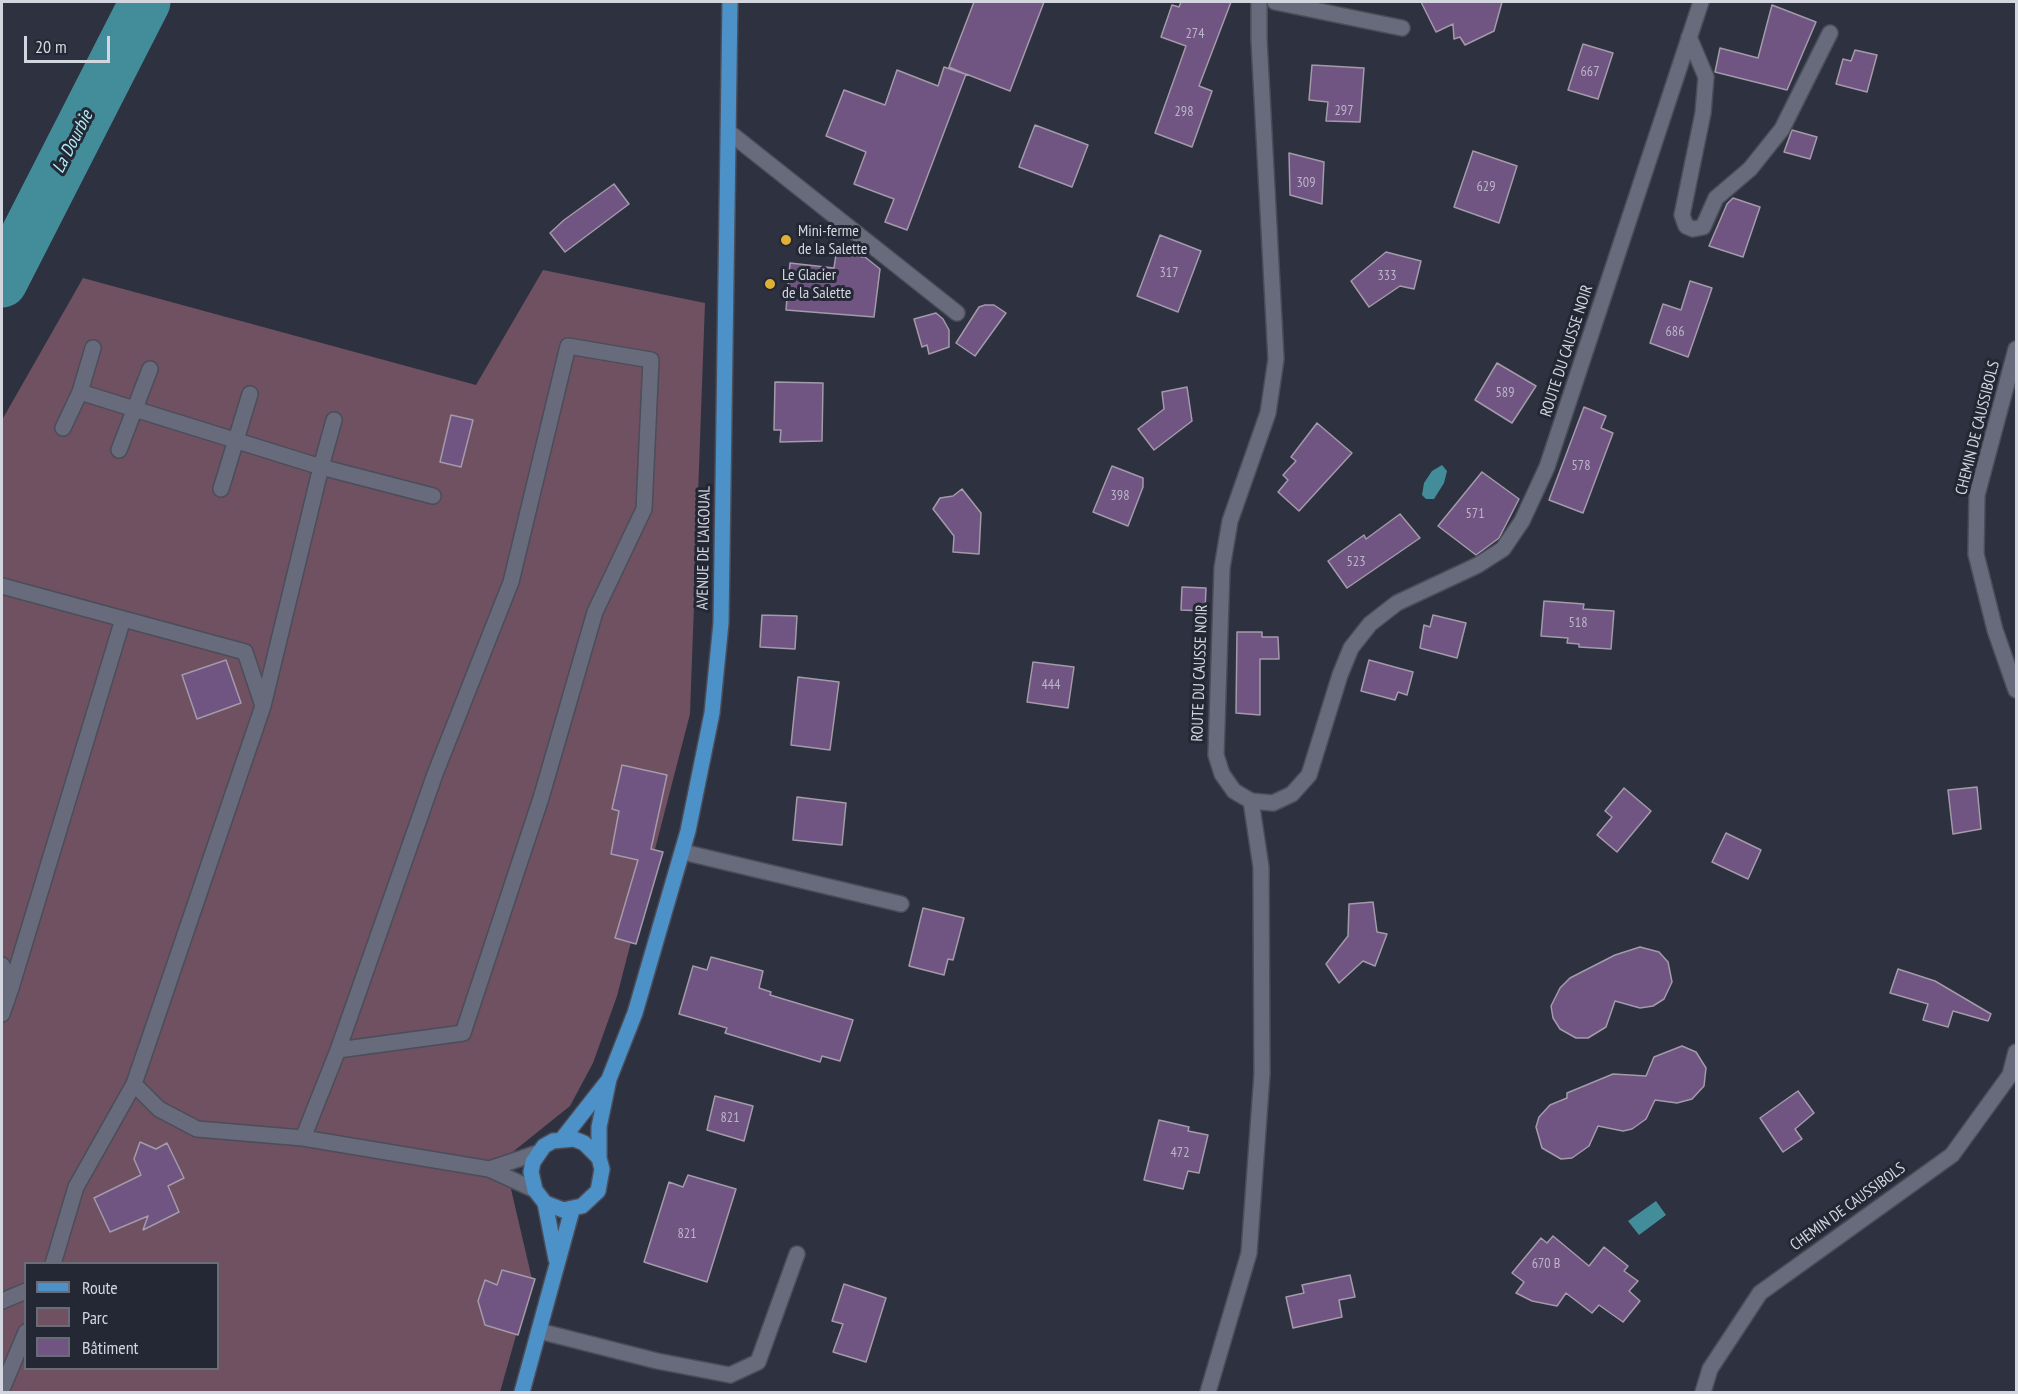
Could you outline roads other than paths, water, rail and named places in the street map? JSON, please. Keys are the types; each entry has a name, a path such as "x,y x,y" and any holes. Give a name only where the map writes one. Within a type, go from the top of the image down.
{"main road":[{"name":"AVENUE DE L'AIGOUAL","path":"599,1158 599,1126 609,1079 635,1013 683,852 712,713 721,623 730,133 730,2"},
{"name":"AVENUE DE L'AIGOUAL","path":"563,1138 609,1079"},
{"path":"563,1138 584,1143 599,1158 602,1169 598,1191 582,1206 572,1210 554,1208 545,1203 535,1190 531,1172 537,1154 544,1146 563,1138"},
{"path":"545,1203 556,1261"},
{"path":"522,1392 556,1261 572,1210"}],"street":[{"name":"ROUTE DU CAUSSE NOIR","path":"1259,2 1258,40 1276,360 1268,413 1230,521 1222,568 1216,755 1222,774 1234,791 1251,801 1274,803 1292,794 1309,775 1340,675 1351,648 1370,624 1397,603 1478,565 1503,549 1522,521 1547,467 1701,2"},
{"path":"1275,2 1402,28"},
{"path":"1689,37 1706,78 1702,113 1682,215 1686,226 1693,229 1703,228 1716,198 1750,169 1782,129 1830,33"},
{"path":"730,133 957,313"},
{"path":"303,1138 339,1050 435,774 511,582 568,346 651,360 644,509 595,612 540,798 463,1033 339,1050"},
{"path":"63,428 80,392 93,348"},
{"name":"CHEMIN DE CAUSSIBOLS","path":"2016,349 1977,495 1976,554 1995,630 2016,690"},
{"path":"119,450 150,369"},
{"path":"80,392 321,467 433,496"},
{"path":"221,489 250,394"},
{"path":"52,1262 76,1187 135,1083 263,706 334,420"},
{"path":"2,586 245,652 263,706"},
{"path":"2,1014 123,619"},
{"path":"1208,1392 1240,1285 1250,1241 1262,1074 1262,867 1251,801"},
{"path":"683,852 901,904"},
{"path":"2,965 11,988"},
{"name":"CHEMIN DE CAUSSIBOLS","path":"1703,1392 1710,1369 1760,1293 1952,1155 2010,1075 2016,1052"},
{"path":"135,1083 159,1109 197,1130 235,1130 303,1138 489,1169 535,1190"},
{"path":"489,1169 537,1154"},
{"path":"538,1331 657,1361 730,1375 758,1362 797,1254"},
{"path":"2,1301 24,1292"},
{"path":"2,1389 24,1337"}],"water":[{"path":"1442,465 1447,471 1444,483 1434,499 1426,499 1422,495 1424,483 1432,471"},
{"path":"1656,1201 1666,1215 1639,1235 1628,1221"}],"waterway":[{"name":"La Dourbie","path":"2,282 145,2"}],"place":[{"name":"Mini-ferme de la Salette","path":"786,240"},
{"name":"Le Glacier de la Salette","path":"770,284"}]}
